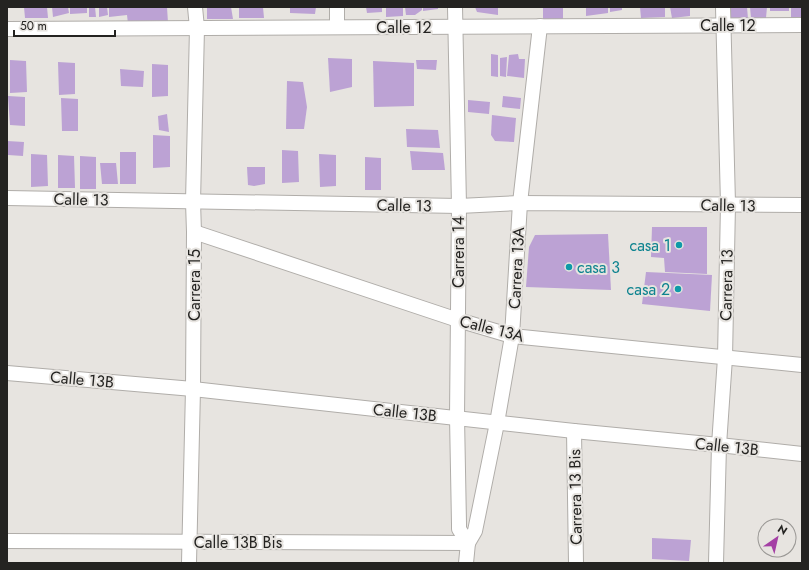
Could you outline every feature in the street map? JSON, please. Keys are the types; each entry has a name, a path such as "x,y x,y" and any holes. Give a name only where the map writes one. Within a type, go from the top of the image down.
{"street":[{"name":"Carrera 15","path":"189,563 193,389 193,202 197,28 196,7"},
{"path":"337,7 337,27"},
{"name":"Carrera 14","path":"455,7 459,206 457,418 460,528 472,537 466,563"},
{"name":"Carrera 13","path":"716,563 719,445 725,358 728,204 723,7"},
{"name":"Calle 12","path":"7,29 802,24"},
{"name":"Carrera 13A","path":"472,537 497,423 512,336 520,203 540,26"},
{"name":"Calle 13","path":"7,198 459,206 520,203 802,205"},
{"name":"Calle 13A","path":"194,232 458,320 512,336 802,365"},
{"name":"Calle 13B","path":"7,373 193,389 497,423 802,454"},
{"name":"Carrera 13 Bis","path":"574,431 576,563"},
{"name":"Calle 13B Bis","path":"7,541 189,542 472,537"}],"building":[{"path":"24,7 47,7 48,18 25,18"},
{"path":"52,7 68,7 69,13 53,17"},
{"path":"70,7 87,7 87,13 70,14"},
{"path":"89,7 95,7 96,17 89,17"},
{"path":"99,7 107,7 108,15 99,17"},
{"path":"109,7 167,7 168,23 128,24 127,15 109,17"},
{"path":"207,7 231,7 233,19 207,19"},
{"path":"239,7 263,7 264,18 239,18"},
{"path":"290,7 316,7 315,14 290,13"},
{"path":"366,7 382,7 382,12 367,13"},
{"path":"386,7 403,7 403,16 386,17"},
{"path":"405,7 422,7 422,10 415,15 406,15"},
{"path":"423,7 438,7 438,9 423,11"},
{"path":"475,7 498,7 498,15 477,12"},
{"path":"543,7 563,7 563,21 543,22"},
{"path":"586,7 608,7 608,13 586,16"},
{"path":"610,7 622,7 622,10 610,12"},
{"path":"640,7 665,7 665,17 641,18"},
{"path":"670,7 690,7 690,16 672,18"},
{"path":"727,7 747,7 748,19 727,19"},
{"path":"750,7 767,7 766,18 751,18"},
{"path":"770,7 789,7 789,11 770,11"},
{"path":"791,7 802,7 802,21 791,21"},
{"path":"491,54 498,55 498,77 491,76"},
{"path":"518,54 519,59 525,59 524,78 507,76 509,55"},
{"path":"507,57 506,77 500,76 500,58"},
{"path":"328,58 352,59 352,87 330,92"},
{"path":"10,60 26,61 27,92 10,93"},
{"path":"416,60 437,60 436,70 417,69"},
{"path":"373,61 414,63 414,106 374,107"},
{"path":"58,62 75,63 75,94 59,95"},
{"path":"152,64 168,65 168,96 152,97"},
{"path":"120,69 144,71 143,87 121,86"},
{"path":"287,81 303,82 307,107 304,129 286,129"},
{"path":"8,96 25,97 25,126 10,125"},
{"path":"503,96 521,98 520,109 502,107"},
{"path":"61,98 78,99 78,131 62,131"},
{"path":"468,100 490,102 489,114 468,112"},
{"path":"167,114 169,132 159,130 158,116"},
{"path":"492,115 516,118 514,142 495,141 491,135"},
{"path":"406,129 438,130 440,148 407,147"},
{"path":"153,135 170,136 170,167 153,168"},
{"path":"7,141 24,142 23,156 8,155"},
{"path":"282,150 298,151 299,182 282,183"},
{"path":"410,151 443,153 445,170 412,170"},
{"path":"120,152 136,152 136,184 120,184"},
{"path":"31,154 47,155 48,186 31,187"},
{"path":"319,154 336,155 336,186 320,187"},
{"path":"58,155 74,156 75,188 58,188"},
{"path":"80,156 96,157 96,189 80,189"},
{"path":"365,157 381,158 381,190 365,190"},
{"path":"100,163 116,163 118,184 102,184"},
{"path":"247,167 265,167 265,184 254,186 248,185"},
{"name":"casa 1","path":"652,227 707,227 707,274 665,272 664,258 651,257"},
{"name":"casa 3","path":"608,234 611,290 526,287 529,247 535,235"},
{"name":"casa 2","path":"646,272 712,275 710,311 642,304"},
{"path":"652,538 691,540 689,561 652,559"}],"place":[{"name":"casa 1","path":"679,245"},
{"name":"casa 3","path":"569,267"},
{"name":"casa 2","path":"678,289"}]}
